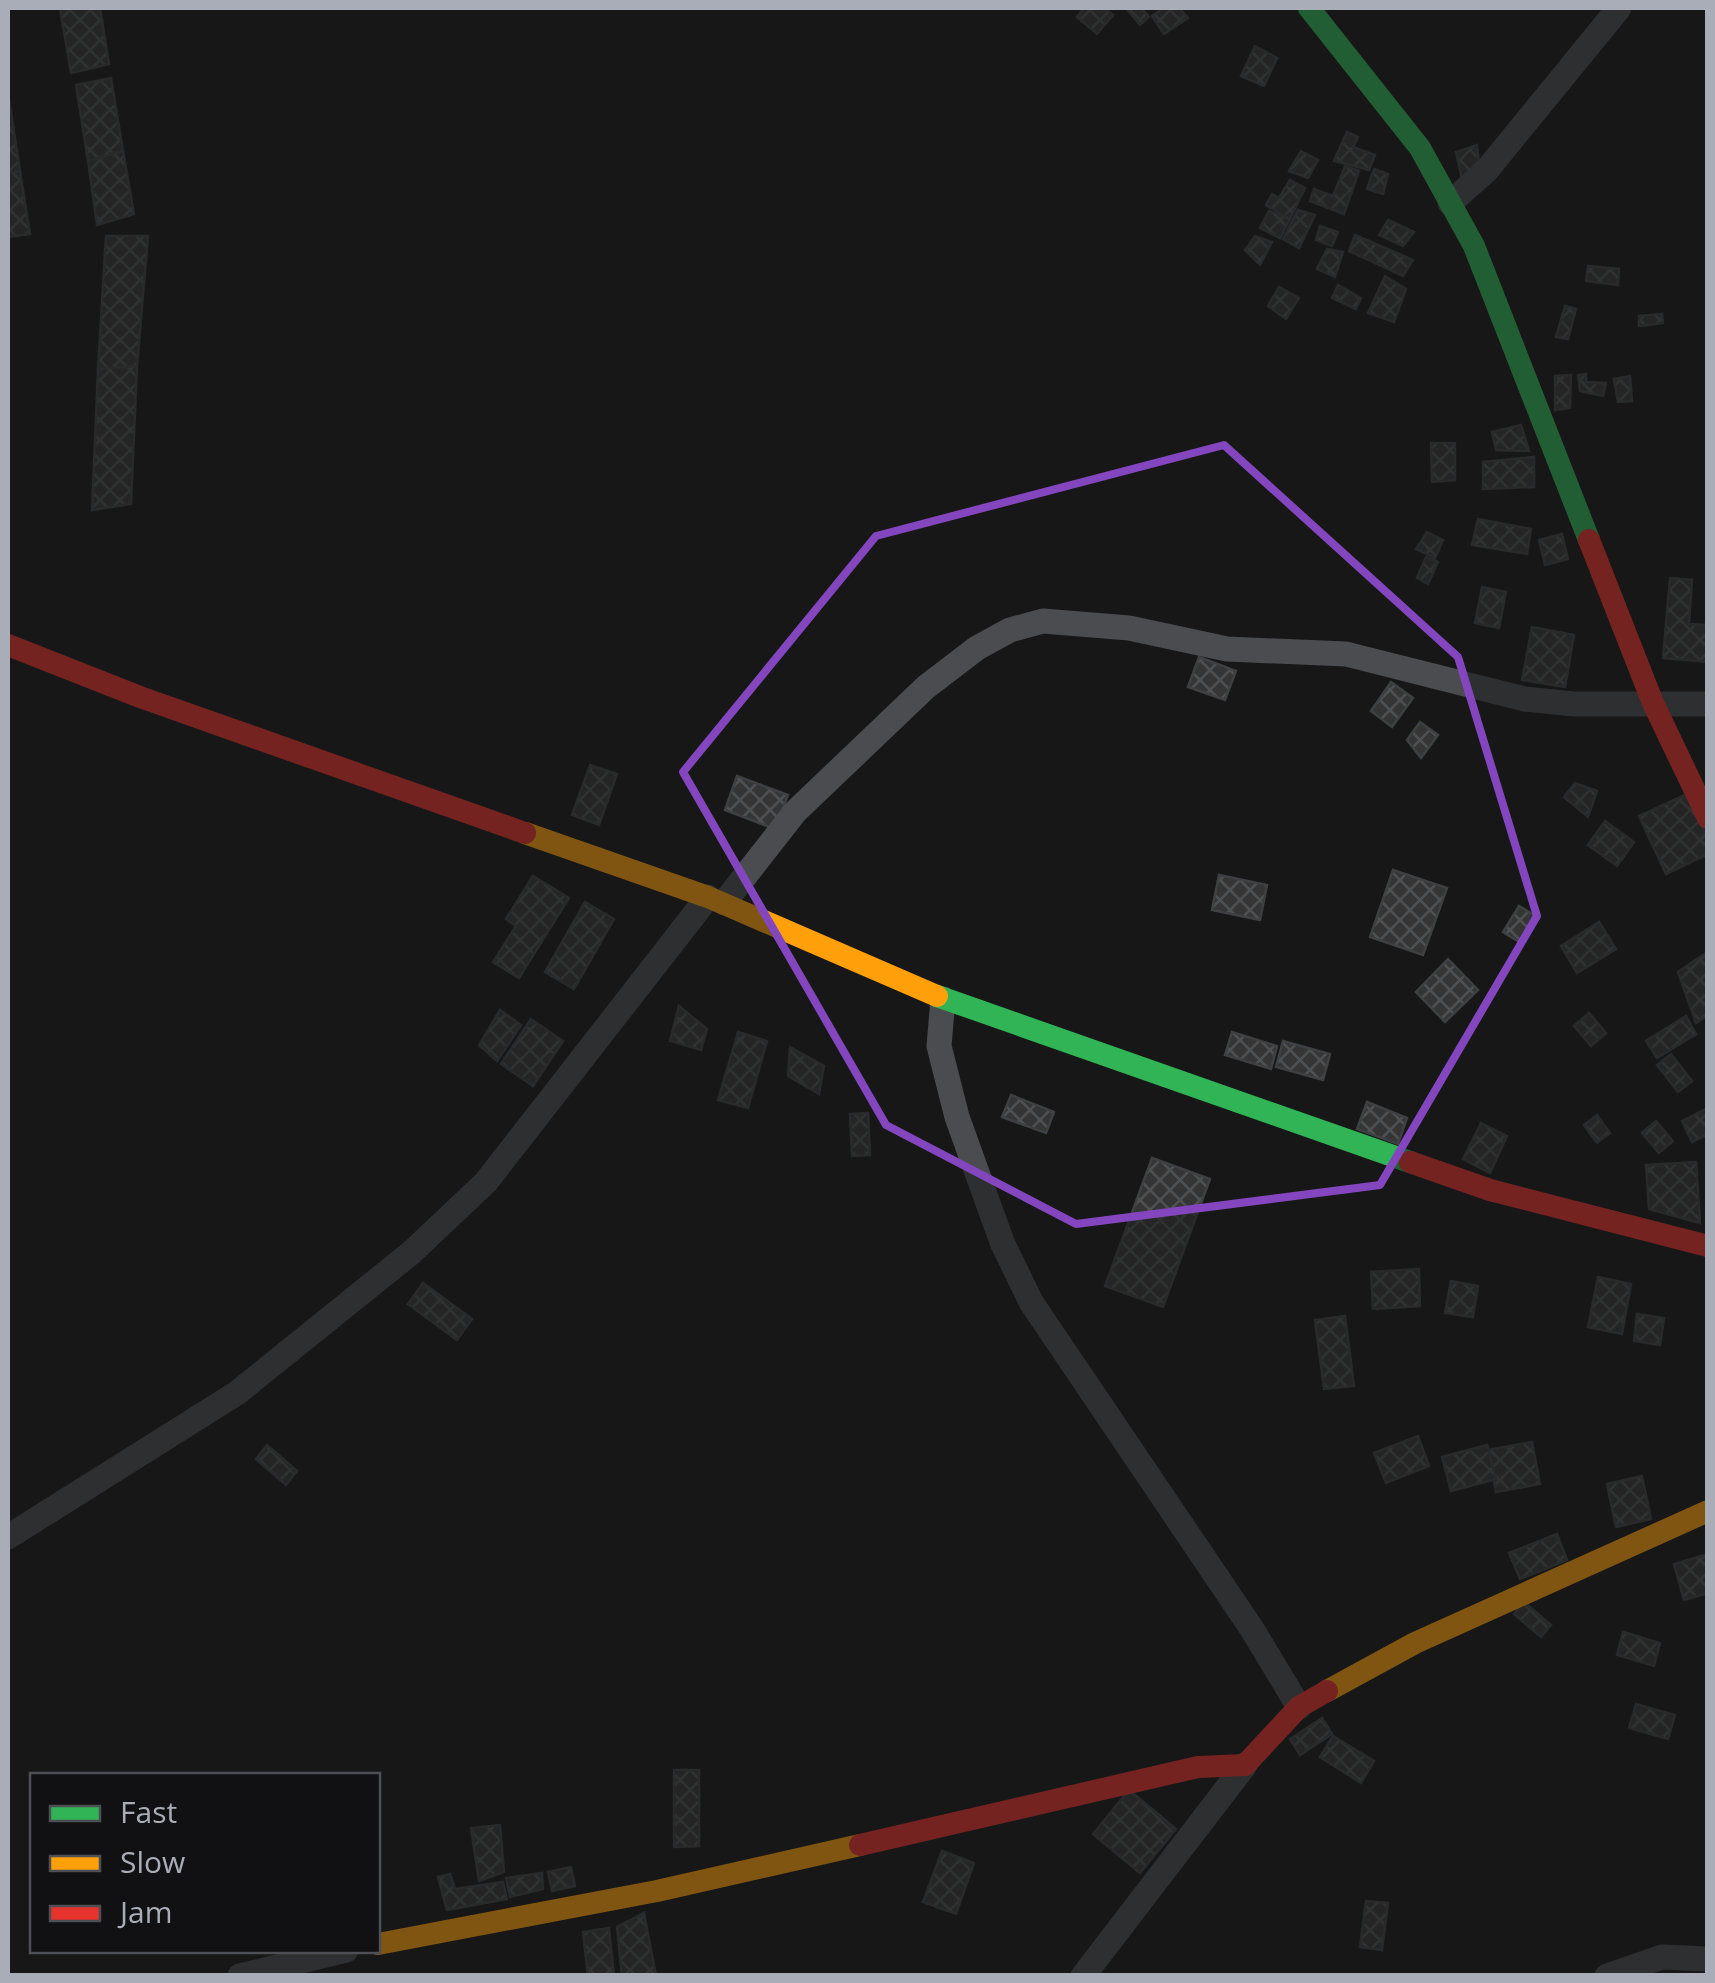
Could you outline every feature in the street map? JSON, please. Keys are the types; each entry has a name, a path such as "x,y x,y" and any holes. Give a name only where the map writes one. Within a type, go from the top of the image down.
{"street":[{"path":"1309,8 1420,148 1474,246 1654,703 1708,818"},
{"path":"1450,203 1498,158 1619,8"},
{"path":"8,1537 238,1392 412,1252 486,1182 716,900 795,812 926,687 977,648 1010,630 1043,621 1129,628 1227,648 1346,654 1524,699 1574,704 1708,704"},
{"path":"8,646 140,697 716,900 943,999 1490,1190 1708,1246"},
{"path":"943,999 939,1046 958,1117 995,1224 1031,1302 1252,1628 1299,1707"},
{"path":"1083,1976 1245,1765 1299,1707 1415,1642 1708,1511"},
{"path":"380,1944 657,1891 1198,1768 1245,1765"},
{"path":"240,1976 334,1953"},
{"path":"1607,1976 1662,1957 1708,1959"}],"highlighted area":[{"path":"1224,445 1458,657 1537,916 1380,1185 1076,1224 886,1125 683,772 876,536"}],"building":[{"path":"60,8 100,8 109,64 71,73"},
{"path":"1084,8 1104,8 1113,15 1097,34 1077,17"},
{"path":"1126,8 1141,8 1149,17 1140,25"},
{"path":"1164,8 1179,8 1188,18 1164,34 1152,16"},
{"path":"1255,46 1277,58 1264,86 1241,76"},
{"path":"111,78 123,151 88,161 76,85"},
{"path":"8,92 20,171 8,173"},
{"path":"1347,132 1358,137 1353,147 1375,155 1369,170 1334,161"},
{"path":"1477,145 1480,172 1462,179 1456,152"},
{"path":"123,151 134,214 97,225 88,161"},
{"path":"1301,151 1318,160 1308,178 1289,171"},
{"path":"1345,166 1359,171 1344,214 1310,201 1314,189 1333,196"},
{"path":"1374,169 1388,174 1383,194 1367,189"},
{"path":"20,171 30,234 8,237 8,173"},
{"path":"1290,180 1305,188 1290,219 1266,205 1272,194 1279,198"},
{"path":"1298,210 1315,215 1299,248 1283,239"},
{"path":"1269,211 1290,219 1280,238 1260,228"},
{"path":"1388,220 1414,232 1403,246 1379,235"},
{"path":"1320,226 1338,232 1332,246 1316,240"},
{"path":"1355,235 1413,260 1403,276 1349,251"},
{"path":"106,236 148,236 137,366 98,369"},
{"path":"1255,236 1272,242 1260,265 1245,250"},
{"path":"1327,249 1343,252 1335,277 1317,269"},
{"path":"1588,266 1619,269 1618,285 1586,281"},
{"path":"1385,276 1406,289 1394,322 1368,313"},
{"path":"1338,285 1361,298 1356,309 1332,298"},
{"path":"1279,287 1299,298 1286,319 1268,306"},
{"path":"1565,306 1576,309 1568,339 1556,337"},
{"path":"1662,314 1663,323 1639,326 1639,316"},
{"path":"137,366 131,504 92,510 98,369"},
{"path":"1586,374 1586,382 1606,383 1603,396 1580,391 1578,375"},
{"path":"1571,375 1570,408 1555,410 1555,376"},
{"path":"1630,376 1632,401 1618,402 1614,379"},
{"path":"1521,425 1529,451 1496,450 1492,432"},
{"path":"1431,443 1455,443 1455,480 1432,482"},
{"path":"1534,457 1534,487 1483,489 1483,462"},
{"path":"1478,519 1531,529 1527,554 1472,545"},
{"path":"1427,532 1443,540 1435,558 1416,549"},
{"path":"1562,534 1568,559 1545,565 1539,540"},
{"path":"1426,557 1438,562 1428,584 1417,578"},
{"path":"1670,578 1692,580 1689,624 1708,625 1708,662 1663,658"},
{"path":"1482,587 1506,592 1499,628 1475,623"},
{"path":"1532,627 1574,635 1565,687 1522,680"},
{"path":"1199,657 1236,671 1225,700 1188,687"},
{"path":"1391,682 1413,698 1392,727 1371,711"},
{"path":"1420,722 1438,735 1421,758 1407,740"},
{"path":"590,765 617,774 599,825 572,815"},
{"path":"737,776 788,795 775,829 725,810"},
{"path":"1575,783 1597,791 1588,817 1564,797"},
{"path":"1687,794 1708,839 1708,854 1666,874 1639,816"},
{"path":"1605,821 1634,842 1617,866 1588,845"},
{"path":"1393,870 1447,888 1423,955 1370,937"},
{"path":"1219,875 1267,885 1260,920 1212,910"},
{"path":"533,876 569,898 519,978 493,962 516,926 506,919"},
{"path":"585,902 614,919 574,989 545,972"},
{"path":"1519,906 1537,917 1521,943 1503,932"},
{"path":"1599,922 1616,949 1577,973 1561,946"},
{"path":"1706,953 1708,1015 1696,1023 1678,972"},
{"path":"1448,959 1478,990 1445,1022 1416,992"},
{"path":"679,1006 707,1029 701,1050 670,1041"},
{"path":"500,1010 521,1025 497,1061 479,1045"},
{"path":"1589,1013 1606,1033 1591,1046 1574,1026"},
{"path":"1686,1016 1696,1034 1657,1058 1646,1041"},
{"path":"531,1019 563,1041 533,1086 501,1064"},
{"path":"738,1032 767,1041 748,1108 718,1100"},
{"path":"1232,1032 1277,1046 1271,1069 1225,1055"},
{"path":"1283,1041 1330,1054 1323,1080 1276,1067"},
{"path":"790,1047 824,1066 819,1094 788,1076"},
{"path":"1671,1054 1692,1081 1678,1092 1657,1065"},
{"path":"1011,1095 1054,1112 1046,1133 1002,1117"},
{"path":"1367,1102 1407,1118 1398,1144 1357,1129"},
{"path":"1708,1108 1708,1134 1692,1142 1682,1121"},
{"path":"868,1113 870,1155 852,1156 850,1114"},
{"path":"1597,1115 1610,1133 1597,1143 1584,1125"},
{"path":"1656,1121 1673,1141 1659,1153 1642,1133"},
{"path":"1481,1123 1507,1136 1490,1173 1463,1159"},
{"path":"1152,1158 1210,1179 1163,1307 1105,1286"},
{"path":"1696,1162 1700,1223 1649,1209 1646,1165"},
{"path":"1419,1269 1420,1306 1373,1309 1371,1272"},
{"path":"1598,1277 1631,1284 1622,1334 1588,1327"},
{"path":"1451,1281 1478,1286 1473,1317 1445,1313"},
{"path":"423,1283 472,1319 457,1340 408,1304"},
{"path":"1637,1314 1664,1318 1660,1345 1634,1341"},
{"path":"1345,1316 1354,1386 1324,1389 1315,1320"},
{"path":"1418,1436 1429,1466 1386,1483 1374,1453"},
{"path":"1532,1442 1540,1484 1496,1492 1488,1450"},
{"path":"267,1445 297,1471 286,1485 256,1459"},
{"path":"1487,1445 1496,1479 1451,1491 1442,1457"},
{"path":"1642,1476 1651,1519 1616,1527 1607,1484"},
{"path":"1557,1534 1567,1560 1520,1579 1509,1553"},
{"path":"1708,1554 1708,1593 1684,1600 1674,1564"},
{"path":"1524,1602 1551,1625 1541,1637 1514,1614"},
{"path":"1623,1632 1660,1643 1654,1666 1617,1655"},
{"path":"1636,1704 1675,1715 1668,1739 1629,1728"},
{"path":"1322,1718 1332,1734 1300,1755 1290,1739"},
{"path":"1333,1736 1374,1761 1361,1783 1320,1757"},
{"path":"674,1770 699,1770 699,1846 674,1847"},
{"path":"1129,1790 1176,1829 1140,1873 1093,1834"},
{"path":"500,1825 504,1872 479,1881 471,1828"},
{"path":"942,1851 974,1863 956,1914 923,1902"},
{"path":"571,1867 575,1886 552,1891 548,1872"},
{"path":"542,1873 543,1889 510,1897 506,1878"},
{"path":"450,1874 455,1889 503,1882 507,1899 447,1910 438,1877"},
{"path":"1366,1901 1388,1903 1382,1950 1360,1947"},
{"path":"644,1913 656,1976 622,1976 617,1927"},
{"path":"609,1928 614,1976 588,1976 583,1932"}],"traffic: fast":[{"path":"1309,8 1420,148 1474,246 1589,540"},
{"path":"937,996 1410,1162"}],"traffic: slow":[{"path":"525,833 708,897 937,996"},
{"path":"1327,1691 1415,1643 1708,1511"},
{"path":"380,1944 657,1891 860,1845"}],"traffic: jam":[{"path":"1589,540 1653,703 1708,818"},
{"path":"8,645 140,697 525,833"},
{"path":"1410,1162 1490,1190 1708,1246"},
{"path":"860,1845 1198,1767 1245,1765 1299,1707 1327,1691"}]}
